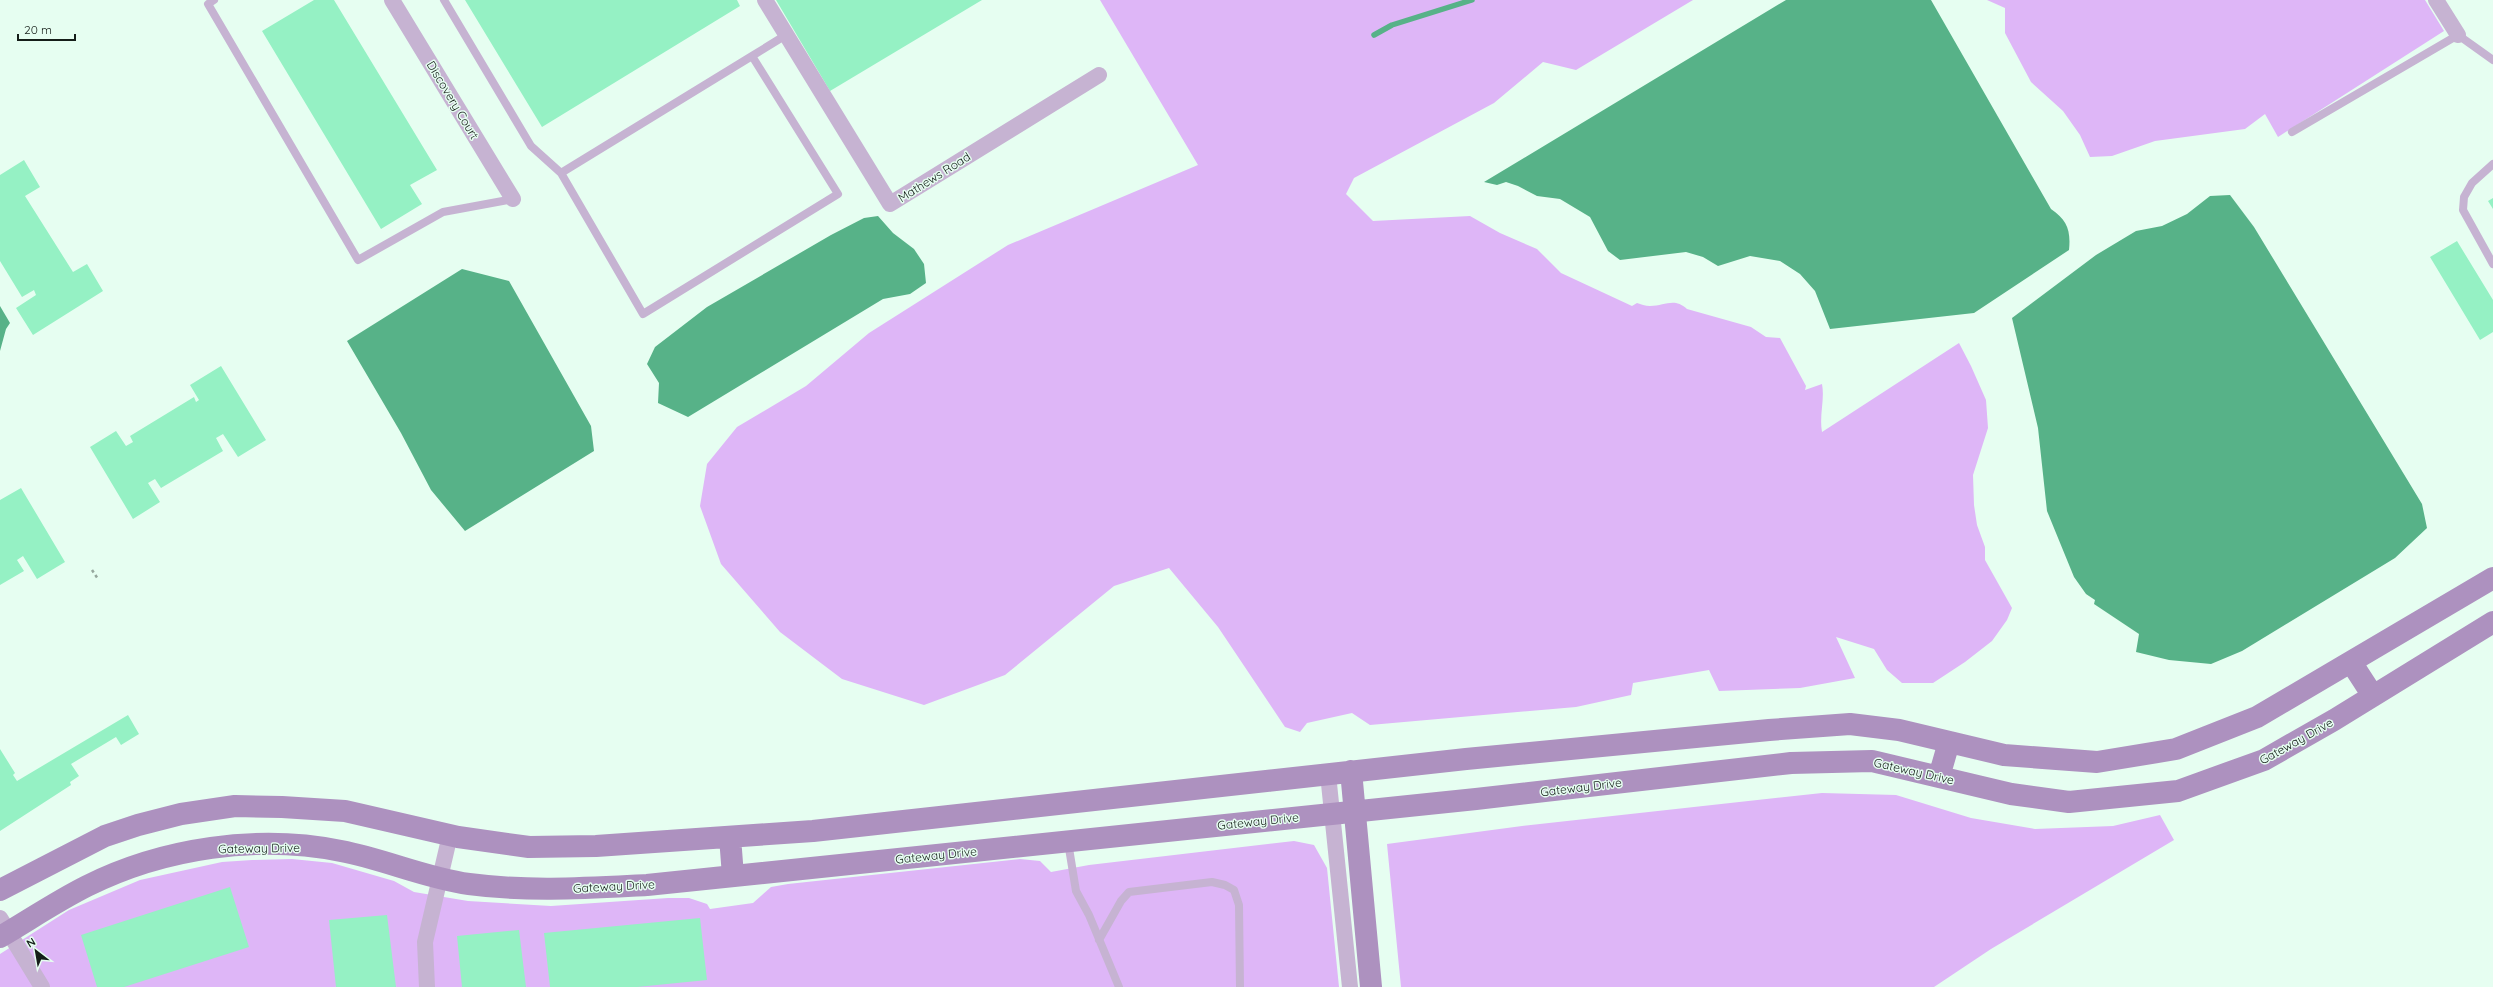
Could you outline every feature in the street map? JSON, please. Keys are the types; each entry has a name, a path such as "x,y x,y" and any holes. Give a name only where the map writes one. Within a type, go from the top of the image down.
{"street":[{"name":"Discovery Court","path":"392,0 513,200"},
{"name":"Mathews Road","path":"764,0 890,204 1099,76"},
{"path":"2436,0 2458,35"},
{"path":"0,890 105,836 138,825 181,814 235,806 282,807 344,812 450,835 529,847 596,846 813,831 1351,771 1761,730 1850,724 1899,730 2004,756 2097,762 2176,749 2257,717 2493,578"},
{"name":"Gateway Drive","path":"3,929 88,886 155,859 192,851 237,846 290,845 341,850 467,884 535,890 647,885 1356,812 1791,763 1872,761 2011,794 2070,802 2178,791 2264,760 2373,696 2493,622"},
{"path":"2351,662 2373,696"},
{"path":"1939,777 1949,742"},
{"path":"1351,771 1371,987"},
{"path":"1328,774 1350,987"},
{"path":"427,987 425,942 439,876 450,835"},
{"path":"730,837 732,876"},
{"path":"3,929 42,987"}],"lane":[{"path":"214,0 208,4 358,260 443,212 513,200"},
{"path":"444,0 531,146 561,173 643,314 838,194 752,56"},
{"path":"561,173 786,35"},
{"path":"2292,132 2458,35 2493,60"},
{"path":"2493,164 2472,183 2464,197 2463,210 2493,264"},
{"path":"1068,841 1076,892 1119,987"},
{"path":"1099,940 1121,901 1129,892 1212,882 1225,885 1234,890 1239,905 1240,987"}],"path":[{"path":"92,570 98,579"}],"shaded area":[{"path":"1100,0 1693,0 1576,70 1543,62 1494,103 1354,178 1346,194 1373,221 1470,216 1500,233 1537,249 1561,273 1632,306 1637,303 1655,306 1678,303 1687,309 1751,327 1766,337 1780,338 1806,386 1805,390 1822,384 1822,432 1959,343 1986,400 1988,428 1973,475 1974,505 1977,525 1985,547 1985,560 2012,608 2007,620 1992,641 1965,662 1933,683 1902,683 1887,670 1874,649 1836,637 1855,678 1800,688 1719,691 1709,670 1633,683 1631,695 1576,707 1370,725 1352,713 1307,723 1300,732 1285,727 1218,627 1169,568 1114,586 1005,675 924,705 842,679 780,632 721,564 700,506 707,464 737,427 806,386 869,333 1008,245 1198,165"},
{"path":"1786,0 1931,0 2051,209 2061,217 2067,226 2069,250 1974,313 1830,329 1815,291 1800,274 1780,261 1750,256 1718,266 1703,257 1686,252 1620,260 1608,251 1590,217 1560,199 1537,196 1518,186 1506,182 1497,185 1484,182"},
{"path":"1987,0 2425,0 2444,31 2278,137 2265,114 2245,129 2155,141 2112,156 2090,157 2080,135 2063,111 2031,82 2005,33 2005,8"},
{"path":"2230,195 2254,227 2422,504 2427,528 2395,558 2242,651 2211,664 2169,660 2136,652 2139,634 2094,604 2095,600 2086,594 2074,577 2047,511 2038,428 2012,318 2096,255 2136,231 2162,226 2187,214 2210,196"},
{"path":"878,216 893,233 914,249 924,264 926,283 910,294 883,299 688,417 658,403 659,383 647,364 655,347 707,307 831,235 864,218"},
{"path":"462,269 509,281 591,426 594,451 465,531 431,490 401,433 347,341"},
{"path":"0,306 10,323 6,329 0,351"},
{"path":"1822,793 1896,795 1971,818 2035,829 2113,826 2160,815 2174,840 1991,949 1934,987 1401,987 1387,844 1522,826"},
{"path":"1294,841 1314,845 1327,868 1339,987 0,987 0,954 69,910 140,880 222,862 292,859 332,863 394,881 414,892 468,901 551,906 668,898 689,898 707,904 710,909 753,903 771,887 788,884 1020,859 1040,861 1051,872 1089,865"}],"building":[{"path":"314,0 334,0 437,170 410,185 422,204 381,229 262,31"},
{"path":"465,0 737,0 740,6 542,127"},
{"path":"776,0 982,0 830,91"},
{"path":"24,160 40,187 25,196 73,272 87,264 103,291 33,335 16,308 36,295 34,290 22,297 0,261 0,175"},
{"path":"2493,198 2493,209 2488,201"},
{"path":"2457,241 2493,300 2493,332 2480,340 2430,257"},
{"path":"221,366 266,440 238,457 223,434 216,438 223,451 161,488 155,479 148,483 160,502 133,519 90,447 116,431 126,446 133,442 130,436 194,397 196,402 199,400 190,385"},
{"path":"21,488 65,562 37,579 23,556 17,560 24,571 0,585 0,500"},
{"path":"128,715 139,734 121,745 116,737 71,764 79,776 70,782 71,785 0,831 0,749 15,773 13,775 17,781"},
{"path":"230,887 249,947 124,987 97,987 81,935"},
{"path":"387,915 396,987 336,987 329,920"},
{"path":"700,918 707,980 637,987 550,987 544,933"},
{"path":"519,930 526,987 462,987 457,936"}],"waterway":[{"path":"1374,35 1392,25 1472,0"}]}
